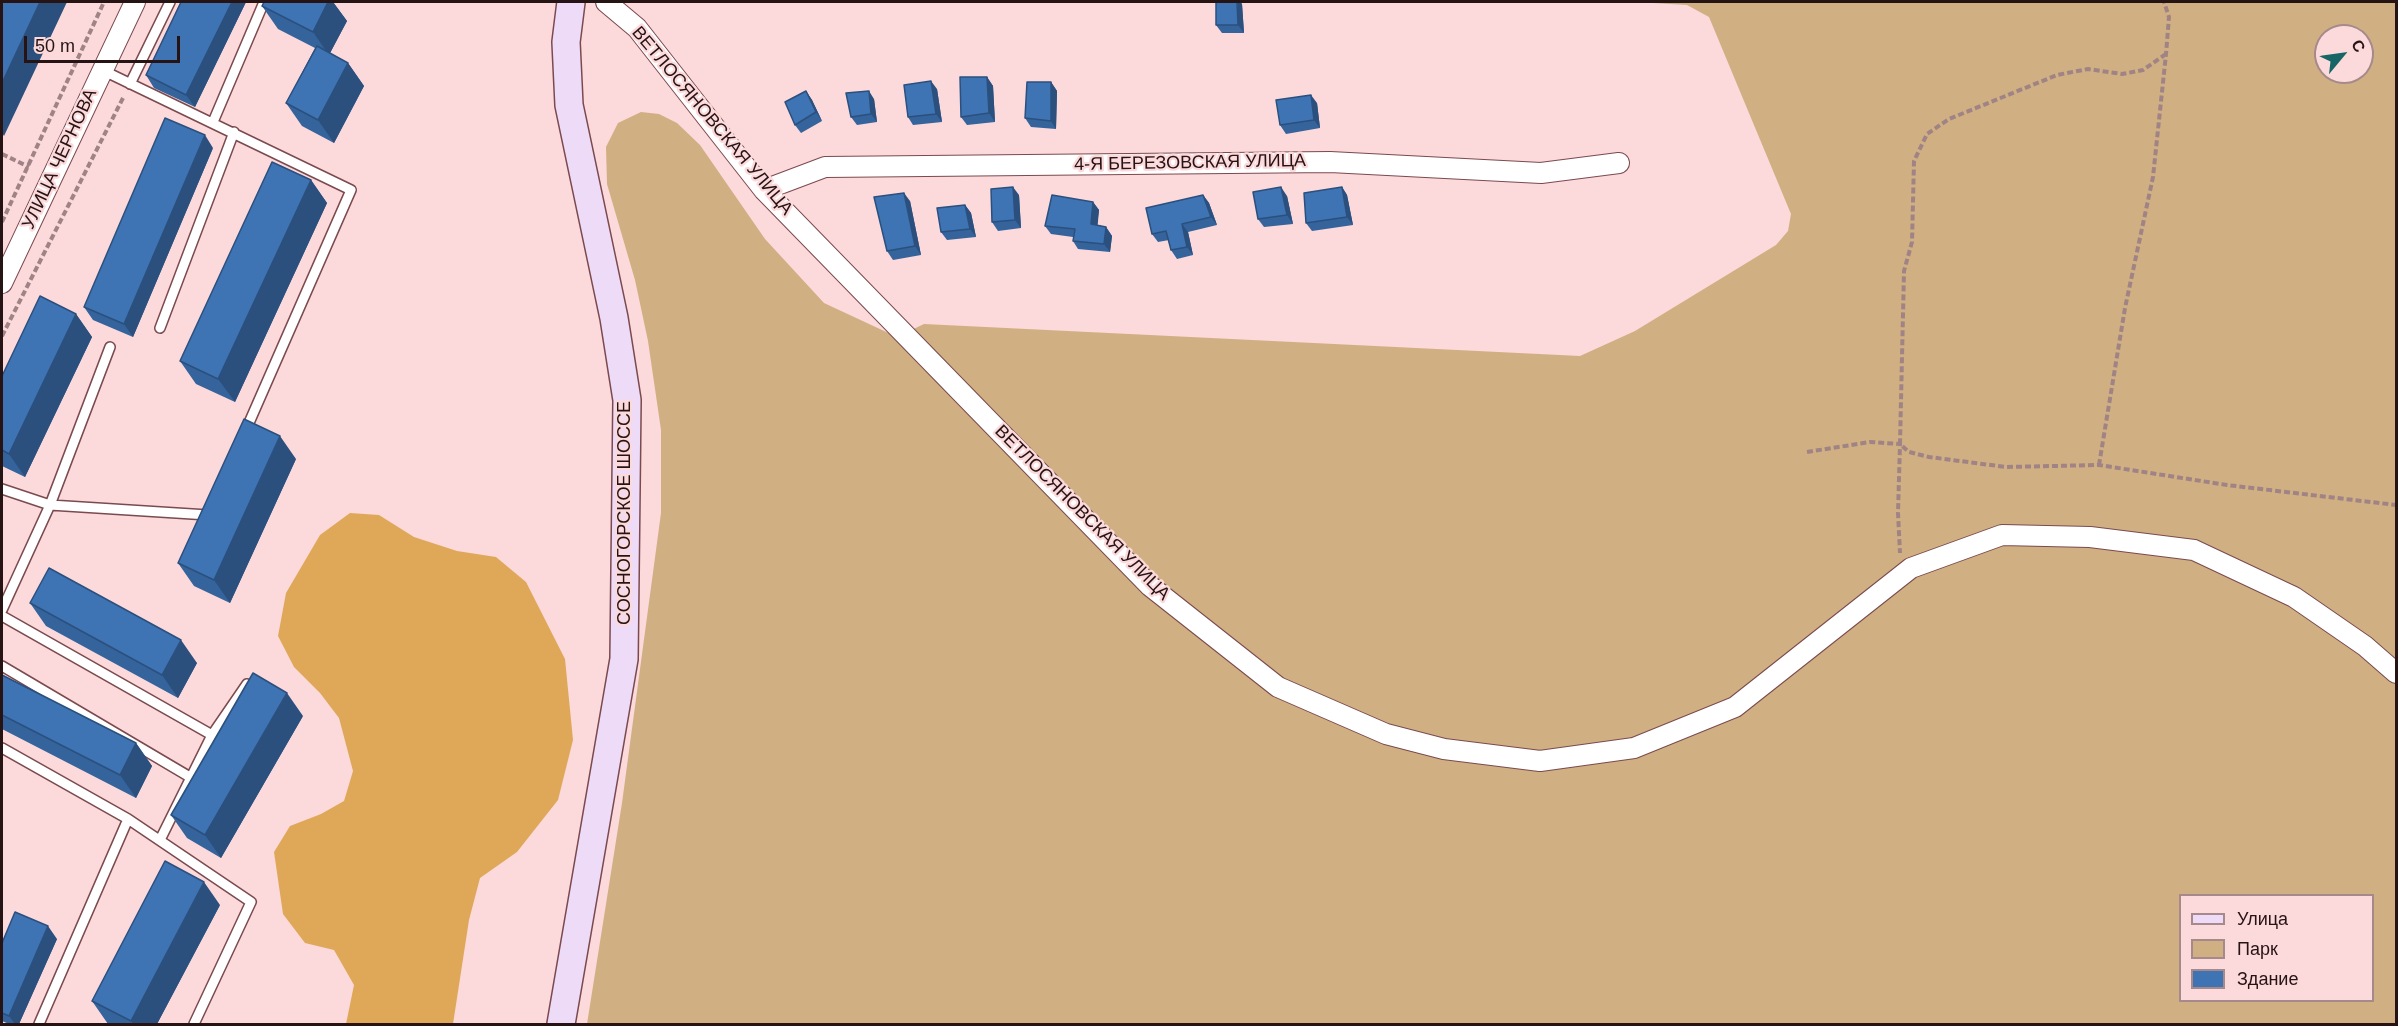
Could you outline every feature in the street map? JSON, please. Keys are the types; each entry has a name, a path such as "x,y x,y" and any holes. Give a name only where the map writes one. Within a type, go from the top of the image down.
{"main road":[{"name":"СОСНОГОРСКОЕ ШОССЕ","path":"561,1024 624,659 627,400 615,318 569,105 566,42 572,2"}],"street":[{"name":"УЛИЦА ЧЕРНОВА","path":"2,284 135,2"},
{"name":"ВЕТЛОСЯНОВСКАЯ УЛИЦА","path":"606,2 637,28 764,190 1150,586 1278,687 1386,734 1444,749 1540,761 1634,748 1735,707 1911,568 2002,535 2090,537 2194,550 2294,597 2365,646 2397,673"},
{"name":"4-Я БЕРЕЗОВСКАЯ УЛИЦА","path":"764,190 825,167 1330,162 1541,173 1619,163"}],"lane":[{"path":"130,84 170,2"},
{"path":"213,122 264,2"},
{"path":"102,70 351,190 242,439"},
{"path":"160,328 234,132"},
{"path":"2,610 50,505 110,347"},
{"path":"2,489 50,505 208,515"},
{"path":"204,525 213,504"},
{"path":"2,616 212,735"},
{"path":"2,666 190,777"},
{"path":"160,840 212,735 250,680"},
{"path":"2,748 128,819 250,902 194,1024"},
{"path":"39,1024 128,819"}],"path":[{"path":"2,222 105,2"},
{"path":"2099,465 2125,308 2153,177 2169,17 2164,2"},
{"path":"1904,574 1898,513 1904,272 1912,242 1914,160 1927,134 1948,119 2057,75 2088,69 2122,74 2143,70 2166,54"},
{"path":"2,336 130,84"},
{"path":"2,154 52,177"},
{"path":"1807,452 1870,442 1900,444 1909,452 1929,457 2006,466 2099,465 2227,485 2397,505"}],"green space":[{"path":"1636,2 2396,2 2396,1024 587,1024 622,803 661,513 661,430 648,341 635,280 607,184 606,147 618,123 641,112 659,114 677,123 700,145 765,239 824,303 897,337 924,324 1580,356 1635,331 1776,245 1788,231 1791,214 1709,17 1687,5"}],"shaded area":[{"path":"350,513 379,515 414,537 457,551 496,557 526,582 565,659 573,740 558,800 517,852 480,878 469,920 453,1024 346,1024 354,985 334,950 305,943 283,914 274,852 290,826 321,814 344,801 353,771 339,718 320,693 294,667 278,636 286,593 320,535"}],"building":[{"path":"2,2 40,2 2,83"},
{"path":"181,2 232,2 186,95 146,75"},
{"path":"264,2 328,2 313,32 262,6"},
{"path":"1216,2 1237,2 1238,25 1216,25"},
{"path":"317,46 348,63 318,120 286,103"},
{"path":"960,77 987,77 989,113 961,117"},
{"path":"931,81 936,114 908,117 904,85"},
{"path":"1027,82 1051,82 1051,121 1025,118"},
{"path":"806,91 816,112 795,125 785,102"},
{"path":"869,91 871,114 851,117 846,93"},
{"path":"1311,95 1314,120 1280,125 1276,100"},
{"path":"165,118 205,135 124,324 84,307"},
{"path":"272,162 311,180 218,379 180,361"},
{"path":"1013,187 1015,220 992,222 991,189"},
{"path":"1281,187 1287,215 1258,219 1253,192"},
{"path":"1342,187 1347,217 1306,223 1304,193"},
{"path":"904,193 915,246 887,251 874,197"},
{"path":"1052,195 1093,202 1091,224 1106,227 1104,244 1073,241 1075,229 1045,226"},
{"path":"1203,195 1211,217 1182,224 1187,247 1171,250 1166,231 1152,234 1146,208"},
{"path":"965,205 970,229 941,232 937,208"},
{"path":"40,296 76,314 9,454 2,450 2,376"},
{"path":"244,419 280,436 214,580 178,563"},
{"path":"49,568 181,640 162,675 30,603"},
{"path":"253,673 287,693 205,835 171,815"},
{"path":"2,675 136,743 120,775 2,715"},
{"path":"165,861 204,882 131,1021 92,1001"},
{"path":"15,912 48,926 9,1016 2,1013 2,943"}]}
